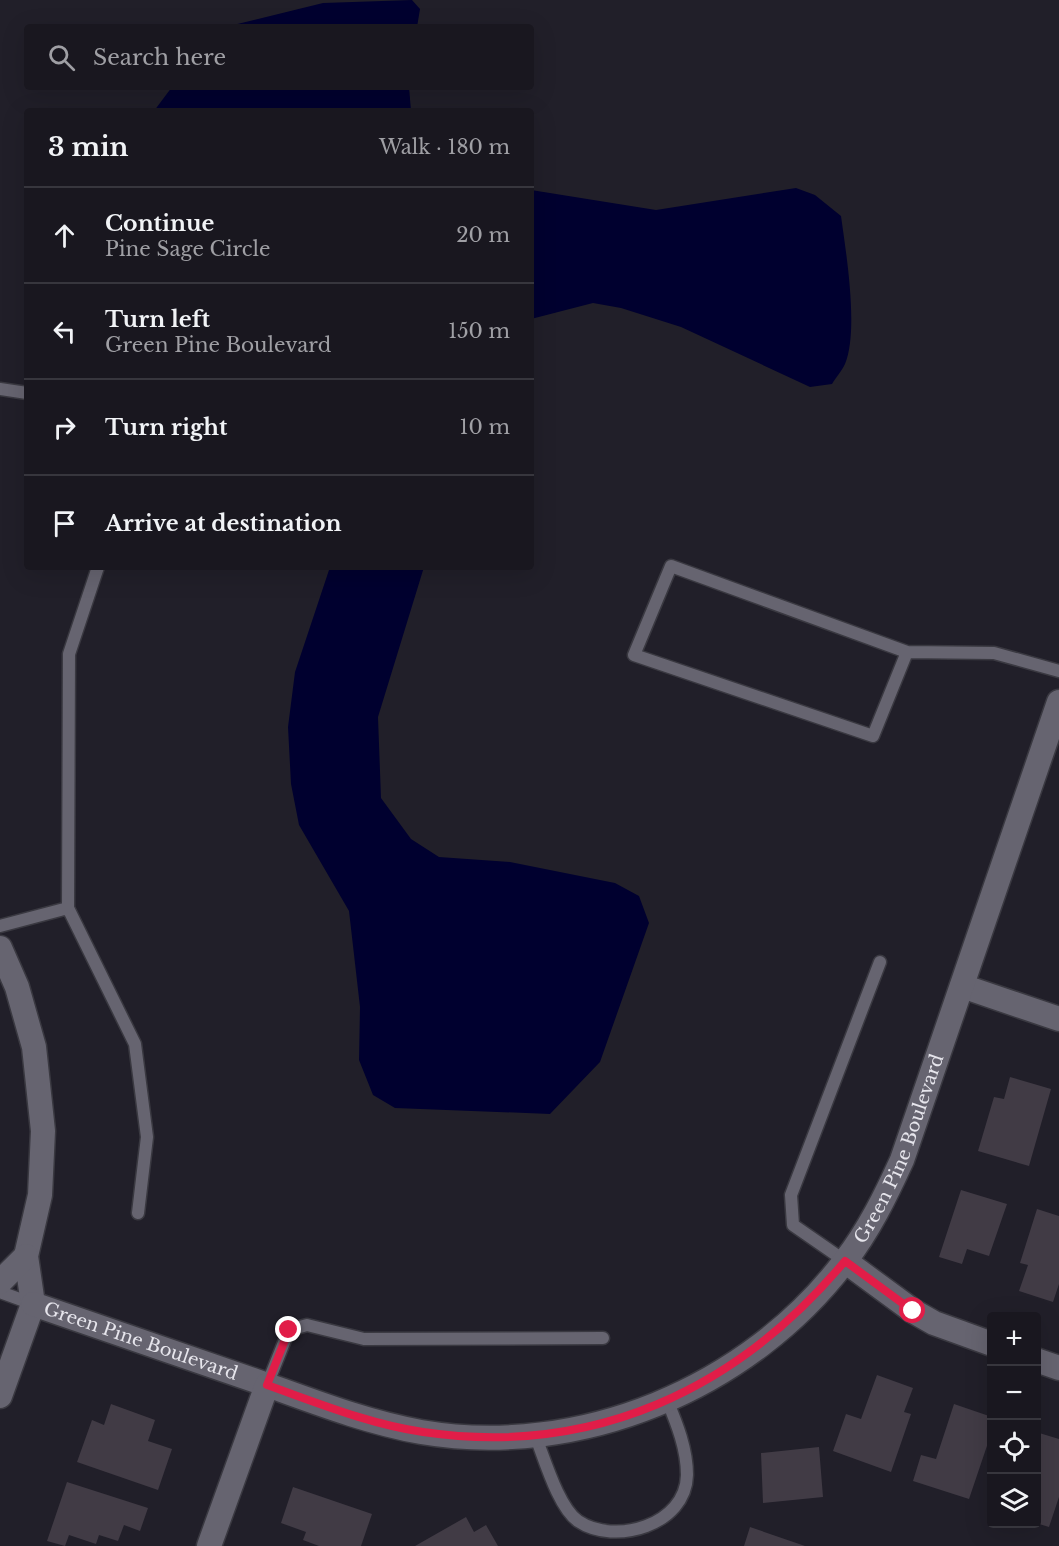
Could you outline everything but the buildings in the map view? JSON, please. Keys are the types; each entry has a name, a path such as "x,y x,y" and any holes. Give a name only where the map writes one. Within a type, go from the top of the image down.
{"street":[{"name":"Green Pine Boulevard","path":"33,1304 363,1419 423,1432 484,1437 535,1435 586,1427 626,1416 667,1400 719,1374 769,1339 814,1297 845,1261 885,1197 902,1160 1059,702"},
{"name":"Green Pine Boulevard","path":"0,948 17,987 34,1047 43,1131 40,1195 26,1256 33,1304 0,1396"},
{"path":"962,986 1059,1018"},
{"path":"0,1282 26,1256"},
{"path":"845,1261 913,1311 934,1323 987,1342"},
{"path":"1041,1362 1059,1368"},
{"path":"209,1546 267,1385"}],"lane":[{"path":"0,389 24,393"},
{"path":"907,652 873,736 634,655 671,566 907,652 994,653 1059,672"},
{"path":"97,570 69,654 68,908 135,1044 147,1137 138,1213"},
{"path":"0,926 68,908"},
{"path":"845,1261 794,1225 791,1195 880,962"},
{"path":"0,1292 33,1304"},
{"path":"267,1385 289,1330 307,1324 364,1339 603,1338"},
{"path":"535,1435 557,1487 577,1520 598,1530 629,1532 655,1524 680,1503 687,1477 685,1452 667,1400"}],"shaded area":[{"path":"412,0 420,9 418,24 237,24 323,3"},
{"path":"170,90 409,90 411,108 156,108"},
{"path":"796,188 815,195 841,216 850,291 851,332 845,364 832,384 810,387 681,327 621,308 593,303 534,318 534,190 656,210"},
{"path":"329,570 423,570 378,717 381,798 411,839 439,857 510,862 615,883 639,896 649,923 600,1062 550,1114 395,1108 373,1095 359,1060 360,1007 349,911 299,825 291,784 288,727 295,672"}],"route":[{"path":"289,1330 267,1385 363,1419 423,1432 484,1437 525,1436 586,1427 626,1416 683,1394 719,1374 769,1339 814,1297 845,1261 913,1311"}]}
